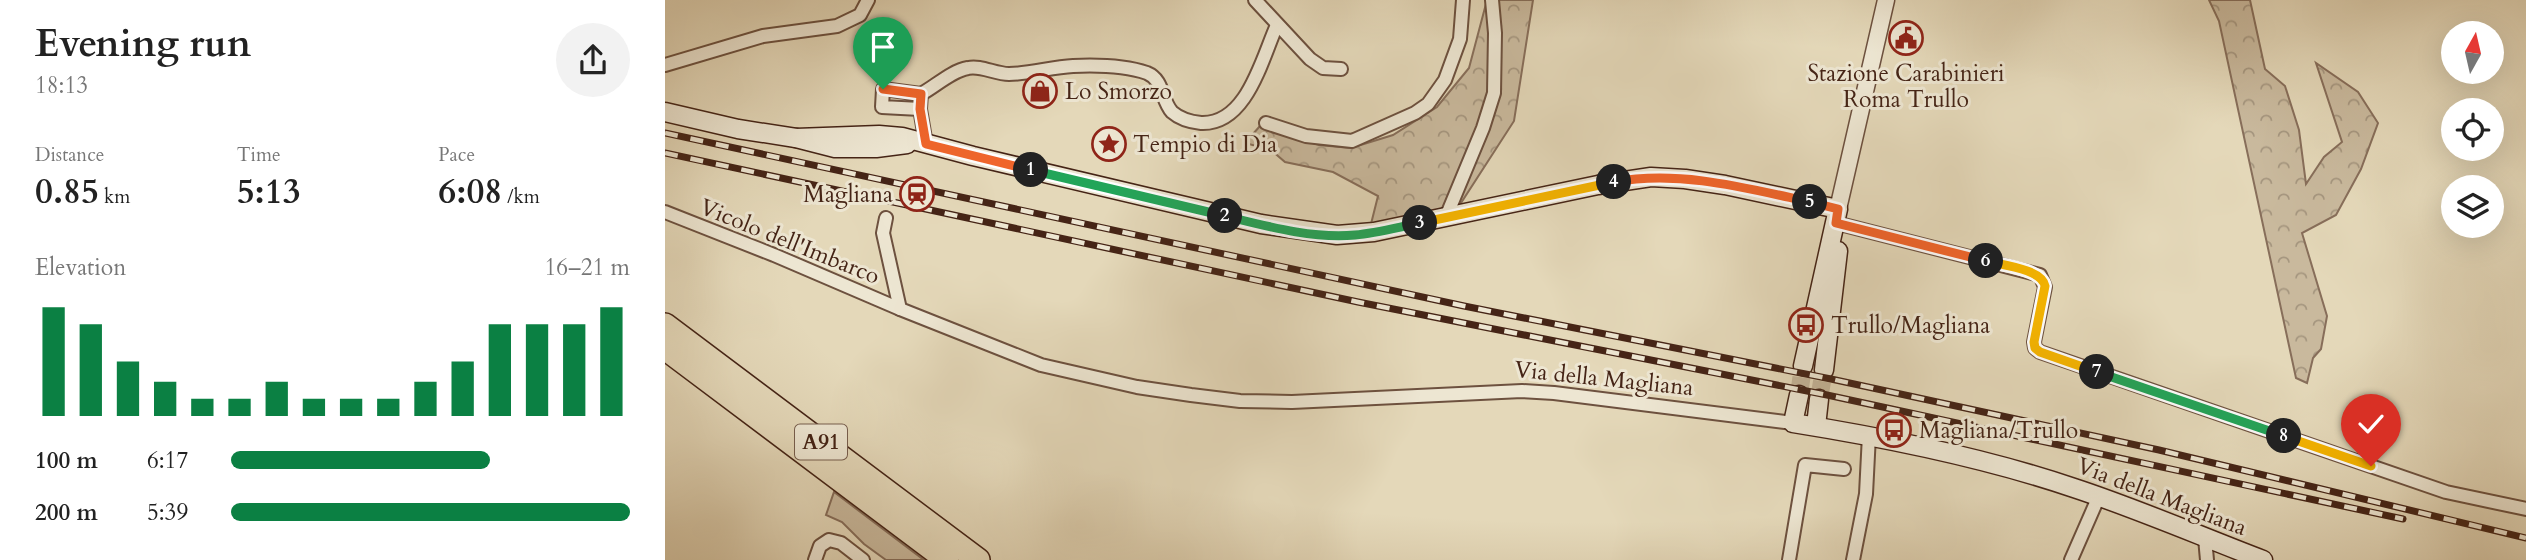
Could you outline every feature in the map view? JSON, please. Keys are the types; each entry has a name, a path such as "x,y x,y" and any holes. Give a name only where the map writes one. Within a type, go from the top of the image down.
{"highway":[{"name":"A91","path":"665,325 978,560"},
{"name":"A91","path":"665,348 947,560"}],"main road":[{"path":"665,112 738,129 796,138 827,147 853,149 922,143 1291,230 1355,235 1598,185 1651,177 1725,185 1837,216"},
{"path":"1804,366 1837,216"},
{"path":"1824,370 1837,276 1837,216"},
{"path":"1793,423 1799,395"},
{"path":"1816,426 1819,399"},
{"name":"Via della Magliana","path":"1793,423 1869,435 2016,471 2099,496 2263,560"}],"street":[{"path":"665,65 763,36 837,26 856,18 866,8 868,0"},
{"path":"1255,0 1316,64 1327,69 1341,69"},
{"path":"1266,123 1306,136 1352,141 1415,114 1428,104 1445,80 1459,38 1463,0"},
{"path":"1446,217 1483,128 1494,93 1495,33 1492,0"},
{"path":"1886,0 1837,216 2040,275 2045,286 2034,342 2035,348 2040,352 2446,492 2526,509"},
{"path":"920,109 882,107 883,89 921,94 955,73 972,67 1007,74 1072,66 1121,69 1147,74 1156,79 1165,101 1181,118 1206,123 1222,120 1249,92 1277,25"},
{"path":"921,94 922,143"},
{"name":"Vicolo dell'Imbarco","path":"665,212 899,309"},
{"path":"886,218 883,233 899,309"},
{"name":"Via della Magliana","path":"899,309 1041,365 1137,387 1191,395 1240,401 1292,402 1522,391 1793,423"},
{"path":"1853,560 1866,494 1869,435"},
{"path":"1789,560 1805,465 1844,469"},
{"path":"2071,560 2099,496"},
{"path":"2205,538 2207,560"},
{"path":"815,560 820,546 829,540 841,543 863,560"}],"green space":[{"path":"1487,0 1533,0 1514,121 1459,206 1370,228 1378,196 1333,172 1285,162 1271,150 1245,143 1260,126 1319,145 1351,148 1393,135 1437,107 1469,68"},
{"path":"2209,0 2250,0 2265,69 2285,86 2299,130 2306,184 2324,157 2342,142 2316,63 2358,92 2378,123 2361,169 2336,215 2302,233 2327,316 2321,349 2313,358 2307,383 2296,378 2219,21"},
{"path":"834,492 924,560 886,560 864,544 842,522 826,515"}],"tunnel":[{"path":"1799,395 1803,366"},
{"path":"1819,399 1824,370"}],"railway":[{"path":"665,133 1464,306 1831,379 2159,450 2526,538"},
{"path":"665,153 1358,302 1827,395 2403,519"}],"place":[{"name":"Stazione Carabinieri Roma Trullo","path":"1906,38"},
{"name":"Lo Smorzo","path":"1040,91"},
{"name":"Tempio di Dia","path":"1109,144"},
{"name":"Magliana","path":"917,194"},
{"name":"Trullo/Magliana","path":"1806,325"},
{"name":"Magliana/Trullo","path":"1894,430"}],"route":[{"path":"883,89 921,94 920,109 926,144 1291,230 1337,235 1362,234 1598,185 1651,177 1672,177 1725,185 1838,209 1836,223 2040,275 2045,286 2034,342 2035,348 2040,352 2371,466"}]}
